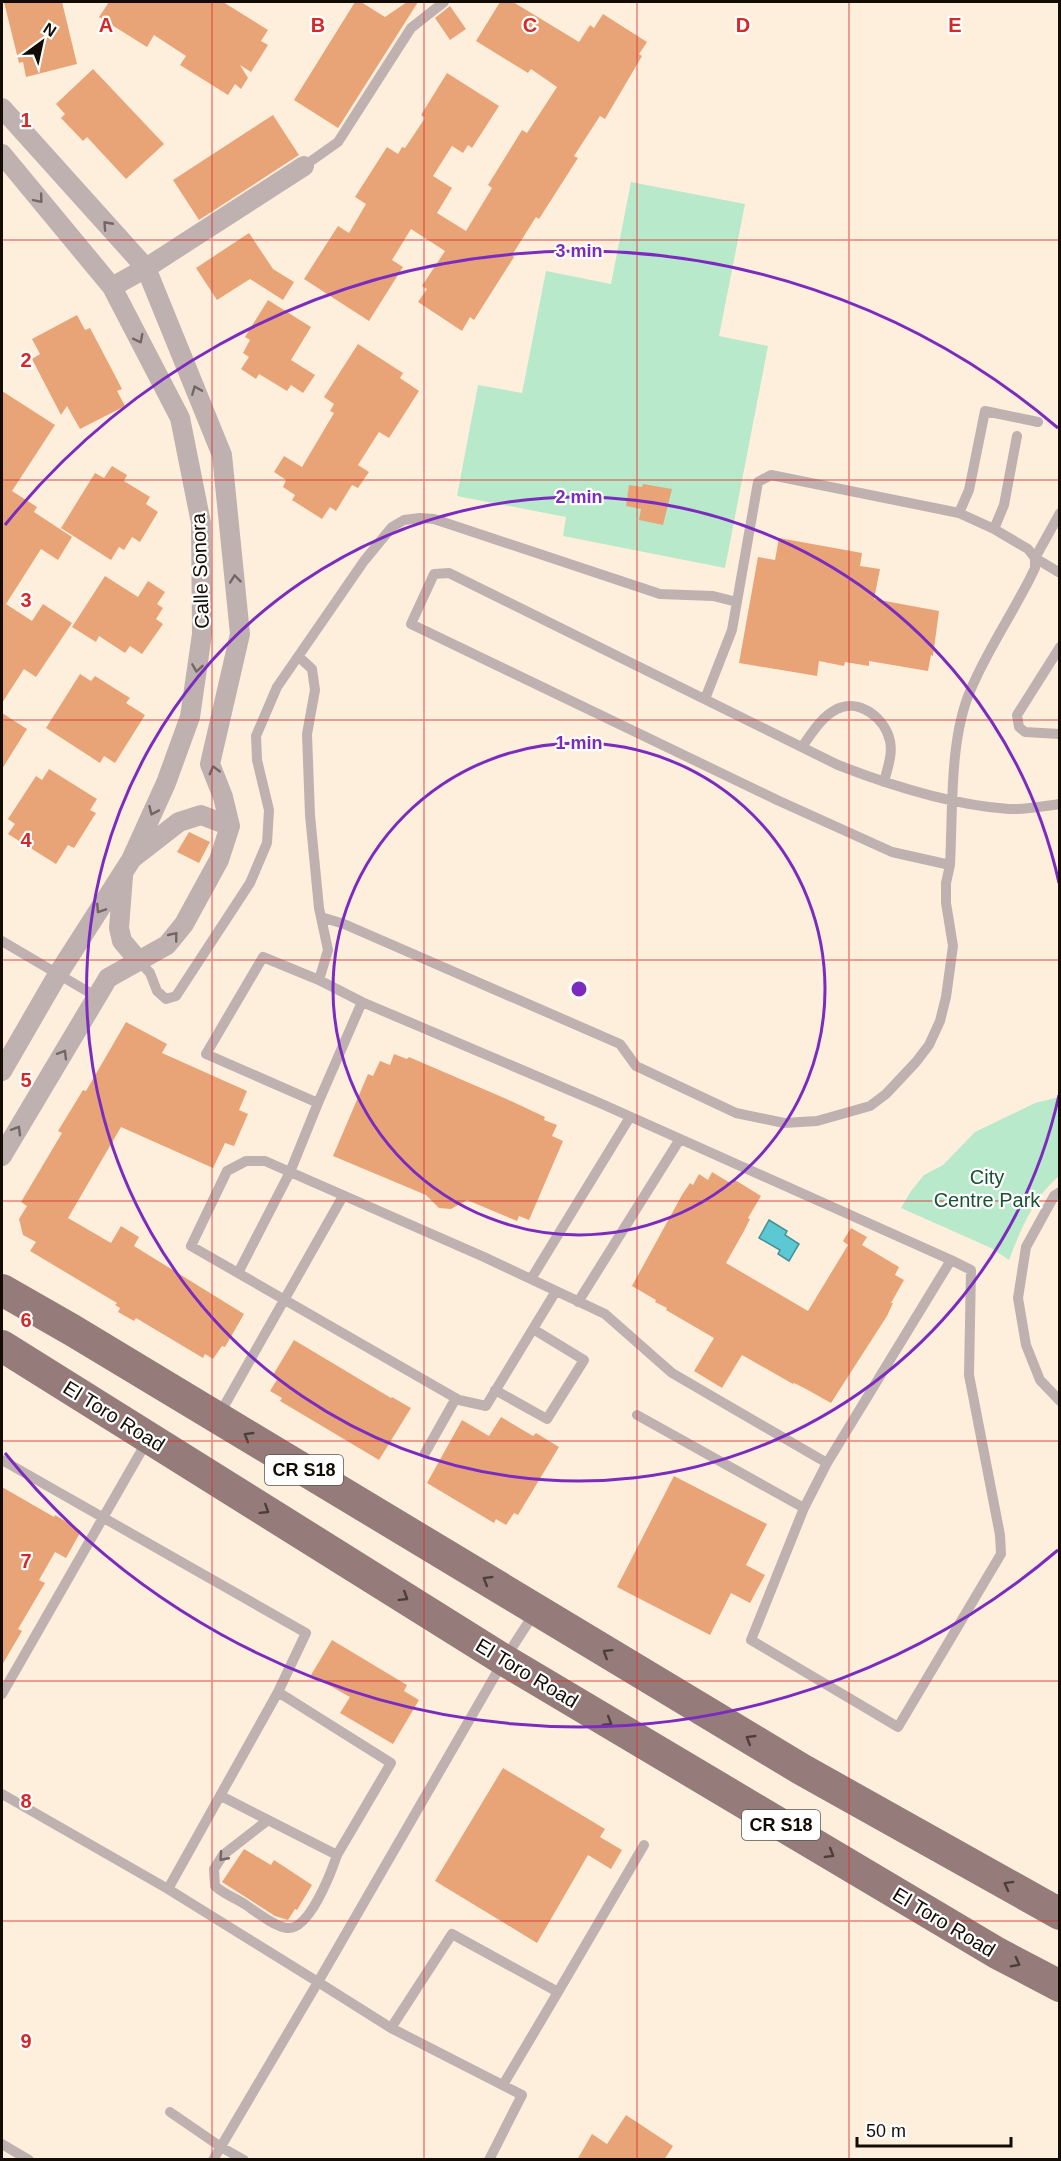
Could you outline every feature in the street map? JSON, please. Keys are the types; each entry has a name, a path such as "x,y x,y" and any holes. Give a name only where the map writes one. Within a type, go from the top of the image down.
{"main road":[{"name":"CR S18","path":"2,1290 790,1763 1059,1914"},
{"name":"El Toro Road","path":"2,1347 504,1660 998,1953 1059,1986"}],"street":[{"name":"Calle Sonora","path":"2,108 146,268 222,455 240,634 210,764 223,797 230,826"},
{"name":"Calle Sonora","path":"2,154 112,287 180,418 201,523 202,634 190,717 166,783 127,867 58,975 2,1071"},
{"path":"112,287 146,268 304,166"},
{"name":"Calle Sonora","path":"138,960 122,940 119,928 127,867 179,822 201,815 230,826"},
{"path":"2,1156 108,978 167,945 184,924 219,860 230,826"}],"lane":[{"path":"304,166 338,142 411,28 444,2"},
{"path":"959,513 969,490 985,411 1038,422"},
{"path":"994,529 1004,505 1017,436"},
{"path":"705,699 732,630 758,482 771,475 959,513 994,529 1028,549 1035,558 1059,573"},
{"path":"321,917 354,929 620,1044 636,1066 736,1113 784,1123 817,1121 870,1107 903,1078 929,1045 940,1021 946,997 953,946 946,903 946,883 950,865 960,720 970,690 992,645 1031,577 1035,568 1035,558 1059,513"},
{"path":"138,960 150,973 157,991 166,999 176,996 250,883 267,843 269,810 257,760 256,736 277,687 364,561 392,527 404,520 434,519 660,594 713,596 737,602"},
{"path":"950,865 892,852 777,800 411,624 434,574 449,573 838,765 884,782 953,800 1010,809 1059,804"},
{"path":"1059,647 1017,715 1018,727 1025,732 1059,734"},
{"path":"299,657 312,669 315,690 307,734 310,815 321,917 328,950 319,980"},
{"path":"802,747 822,720 838,708 852,705 864,709 878,718 886,729 890,742 890,758 884,782"},
{"path":"2,941 97,997"},
{"path":"318,1103 206,1054 263,957 680,1139 951,1260 971,1270 969,1375 1000,1535 1000,1554 898,1727 751,1640 804,1508 827,1463 951,1260"},
{"path":"238,1273 290,1172 362,1002"},
{"path":"531,1279 630,1117"},
{"path":"578,1302 680,1139"},
{"path":"556,1291 486,1406 456,1398 191,1246 227,1171 246,1161 265,1161 531,1279 605,1314 672,1373 827,1463"},
{"path":"1059,1192 1054,1196 1026,1247 1018,1298 1026,1345 1040,1380 1059,1401"},
{"path":"218,1418 343,1196"},
{"path":"495,1390 547,1419 584,1360 533,1329"},
{"path":"425,1453 456,1398"},
{"path":"637,1415 804,1508"},
{"path":"2,1694 149,1438"},
{"path":"2,1460 306,1633 278,1692 168,1889"},
{"path":"213,2160 504,1660 537,1610"},
{"path":"268,1820 223,1855 214,1869 215,1886 261,1916 286,1928 298,1927 305,1920 328,1878 337,1855 391,1763 278,1692"},
{"path":"2,1794 168,1889 391,2028 522,2095 489,2160"},
{"path":"221,1796 337,1855"},
{"path":"503,2085 644,1845"},
{"path":"391,2028 452,1934 558,1992"},
{"path":"170,2112 244,2160"},
{"path":"2,2144 29,2160"}],"green space":[{"path":"631,182 745,204 719,336 768,346 725,568 563,536 566,517 457,496 478,385 522,393 546,271 611,284"},
{"name":"City Centre Park","path":"1059,1097 1059,1176 1035,1204 1009,1260 991,1248 901,1208 924,1175 943,1165 975,1132 1035,1103"}],"water":[{"path":"769,1220 787,1231 785,1235 799,1244 789,1261 778,1254 780,1250 759,1238"}],"building":[{"path":"4,2 62,2 77,64 26,77 23,62 19,63"},
{"path":"109,2 223,2 268,30 261,41 268,45 251,72 240,65 248,78 241,89 235,84 228,95 180,65 186,56 154,35 147,47 99,17"},
{"path":"355,2 361,2 385,17 407,2 418,2 338,128 294,100"},
{"path":"500,2 513,2 579,42 590,25 594,28 603,14 647,42 639,54 642,56 605,119 600,116 574,156 578,158 539,219 536,217 474,320 470,317 462,331 418,302 427,289 422,286 445,251 411,229 392,260 403,267 369,321 304,279 338,226 349,233 366,204 355,197 387,147 398,154 402,147 405,148 425,118 421,115 447,73 499,106 472,148 468,145 463,153 452,146 433,176 452,188 437,213 466,231 492,188 488,185 522,130 527,133 557,87 531,69 528,73 476,41"},
{"path":"450,6 466,29 450,40 435,18"},
{"path":"93,69 164,144 126,179 87,137 83,141 61,118 65,114 56,104"},
{"path":"273,115 299,155 199,220 173,180"},
{"path":"249,233 273,269 294,282 283,300 250,279 217,300 196,268"},
{"path":"268,300 311,327 291,360 315,375 303,393 291,385 287,391 259,374 256,379 241,369 249,357 243,353 250,340 245,337"},
{"path":"77,315 85,330 90,328 122,389 117,391 125,406 80,429 67,406 61,415 32,359 40,354 32,339"},
{"path":"358,344 403,373 400,378 419,391 389,438 379,432 358,465 369,472 358,488 352,485 336,511 330,507 322,519 292,500 295,495 283,487 286,480 274,472 284,456 302,467 334,413 330,411 334,404 324,397"},
{"path":"2,391 55,425 12,491 37,507 34,512 72,537 58,560 41,549 6,604 32,621 43,604 72,623 36,677 24,669 2,703"},
{"path":"112,466 127,475 124,481 150,497 146,504 158,512 140,542 132,537 124,550 119,547 111,560 61,528 95,473 104,478"},
{"path":"643,484 672,489 663,525 639,520 641,509 626,506 629,485 642,487"},
{"path":"779,538 862,553 860,566 880,569 874,599 939,611 933,656 931,655 928,671 869,661 869,666 845,662 844,666 819,661 817,676 739,663 758,557 775,560"},
{"path":"105,576 138,597 148,581 165,592 157,604 163,608 156,619 163,624 142,654 130,646 125,653 99,636 96,642 72,627"},
{"path":"80,674 91,681 95,676 130,698 126,703 145,715 115,763 104,756 100,763 46,728"},
{"path":"2,713 27,729 2,769"},
{"path":"49,769 97,799 90,810 96,813 74,848 68,845 56,864 8,834 15,824 8,819 36,776 42,780"},
{"path":"189,832 210,842 199,863 177,852"},
{"path":"126,1022 167,1044 162,1053 247,1091 239,1110 248,1114 234,1146 225,1143 213,1168 121,1127 68,1218 111,1243 121,1226 139,1237 134,1246 244,1314 225,1347 222,1346 213,1359 205,1354 203,1358 136,1318 134,1321 118,1312 120,1308 115,1305 117,1303 30,1251 36,1242 23,1235 19,1219 27,1206 21,1202 62,1133 58,1131 83,1090 86,1091"},
{"path":"394,1054 407,1059 409,1057 511,1101 557,1125 552,1136 563,1141 529,1220 519,1216 517,1221 467,1200 451,1209 439,1208 426,1195 333,1156 368,1074 373,1076 380,1061 390,1065"},
{"path":"712,1172 732,1184 735,1180 761,1196 726,1263 808,1311 848,1245 843,1241 851,1228 867,1237 862,1245 899,1267 895,1275 904,1280 891,1303 893,1303 887,1316 831,1403 742,1355 722,1388 694,1371 714,1338 666,1310 667,1308 655,1302 656,1300 632,1286 690,1183 693,1185 699,1174 708,1180"},
{"path":"294,1340 411,1408 379,1460 280,1401 282,1398 270,1391 278,1378 273,1375"},
{"path":"501,1417 533,1436 536,1433 559,1447 518,1515 514,1513 506,1525 496,1519 494,1523 427,1483 462,1420 489,1436"},
{"path":"674,1476 767,1524 746,1565 765,1575 750,1603 731,1593 710,1635 617,1587"},
{"path":"2,1487 81,1531 66,1558 55,1552 39,1580 45,1583 18,1629 22,1631 2,1665"},
{"path":"332,1640 407,1685 404,1691 419,1700 393,1744 340,1713 350,1697 311,1675"},
{"path":"503,1768 605,1829 600,1837 622,1850 611,1869 588,1855 537,1943 435,1881"},
{"path":"244,1849 271,1865 274,1860 312,1885 288,1920 275,1916 222,1882"},
{"path":"626,2115 673,2146 664,2160 577,2160 592,2134 607,2144"}]}
